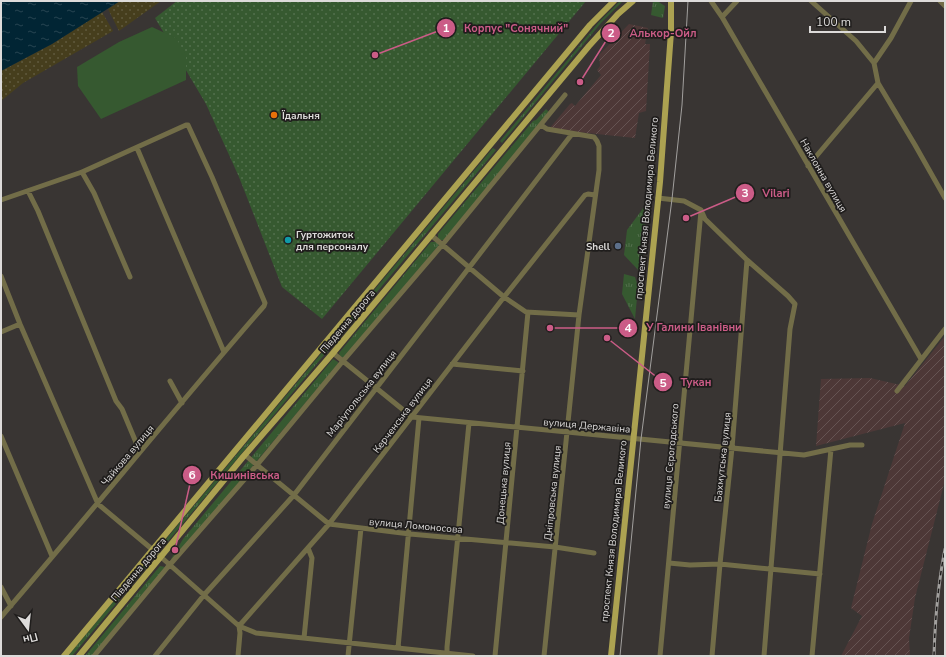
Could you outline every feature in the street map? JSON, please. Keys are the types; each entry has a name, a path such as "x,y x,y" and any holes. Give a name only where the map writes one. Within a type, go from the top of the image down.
{"main road":[{"name":"Південна дорога","path":"64,656 590,25 614,1"},
{"name":"Південна дорога","path":"79,656 245,455 333,353 589,46 618,14 633,1"},
{"name":"проспект Князя Володимира Великого","path":"611,656 658,198 671,32 671,1"},
{"path":"494,140 504,149"}],"street":[{"name":"Наклонна вулиця","path":"711,1 722,17 921,359"},
{"path":"722,17 737,1"},
{"path":"811,1 856,41 874,63 878,83 945,198"},
{"path":"874,63 891,38 911,1"},
{"path":"940,1 945,6"},
{"path":"808,166 878,83"},
{"path":"94,656 443,244 565,95"},
{"name":"Чайкова вулиця","path":"1,617 98,504 265,303 212,177 188,125 137,148"},
{"path":"541,125 547,129 572,134"},
{"name":"Дніпровська вулиця","path":"544,656 579,315 599,163 599,146 597,141 592,136 572,134"},
{"name":"Маріупольська вулиця","path":"155,656 204,595 294,495 572,134"},
{"path":"1,200 82,172 137,148 224,352"},
{"path":"82,172 94,193 130,277"},
{"path":"28,190 116,401 122,409 140,452"},
{"name":"Керченська вулиця","path":"239,626 329,524 504,296 585,195 595,194"},
{"path":"658,198 684,201 701,210 705,219 795,304 790,329 764,656"},
{"name":"вулиця Сєрогодського","path":"660,656 701,210"},
{"path":"431,235 504,296 526,312 579,315"},
{"name":"Бахмутська вулиця","path":"712,656 732,448 747,260"},
{"path":"1,276 20,324 98,504 153,550 239,626 256,633 398,648 447,655 473,656"},
{"name":"Донецька вулиця","path":"495,656 528,312"},
{"path":"1,332 20,324"},
{"path":"897,391 945,329"},
{"path":"333,353 412,417"},
{"path":"452,364 523,371"},
{"path":"170,381 182,403"},
{"name":"вулиця Державіна","path":"412,417 804,455 850,445 862,445"},
{"path":"398,648 410,534 419,418"},
{"path":"447,655 446,647 469,423"},
{"path":"1,436 52,556"},
{"path":"812,656 831,449"},
{"path":"245,455 329,524"},
{"name":"вулиця Ломоносова","path":"329,524 410,534 555,547 594,553"},
{"path":"348,656 361,528"},
{"path":"304,638 312,558 308,548"},
{"path":"669,563 690,565 720,564 820,574"},
{"path":"1,586 10,606"},
{"path":"238,656 240,633 239,626"}],"shaded area":[{"path":"629,24 648,28 645,44 650,44 646,111 639,113 635,138 549,129 570,104 572,103 575,106 601,75 597,70 600,66 599,55"},
{"path":"945,336 945,480 915,598 909,638 910,656 841,656 862,616 851,608 872,524 905,423 816,446 821,379 870,378 905,386"}],"green space":[{"path":"177,1 586,1 322,319 282,287 239,177 206,104 155,18"},
{"path":"620,1 623,1 601,23 502,143 500,141 599,22"},
{"path":"653,1 657,1 665,6 663,18 651,15"},
{"path":"152,27 176,38 186,55 186,80 101,119 78,86 77,67 119,42"},
{"path":"546,109 549,112 444,240 440,240 438,238 438,234 533,121 536,120"},
{"path":"493,148 496,150 164,546 162,544"},
{"path":"647,203 641,273 624,255 627,230"},
{"path":"431,242 437,242 439,245 344,358 340,356 339,353"},
{"path":"624,274 635,277 638,287 635,319 622,294"},
{"path":"333,359 338,362 338,364 173,561 171,559 183,539"},
{"path":"148,560 151,562 72,656 68,656"},
{"path":"160,566 165,568 92,656 85,656"}],"sand":[{"path":"120,1 161,1 119,31 108,9"},
{"path":"102,12 113,31 23,83 1,101 1,71 52,44"}],"water":[{"path":"1,1 120,1 52,44 1,71"}],"tram line":[{"path":"620,656 641,439 672,199 682,105 688,1"}],"railway":[{"path":"934,656 937,602 945,549"}],"place":[{"name":"Корпус \"Сонячний\"","path":"375,55"},
{"name":"Алькор-Ойл","path":"580,82"},
{"name":"Їдальня","path":"274,115"},
{"name":"Vilari","path":"686,218"},
{"name":"Гуртожиток для персоналу","path":"288,240"},
{"name":"Shell","path":"618,246"},
{"name":"У Галини Іванівни","path":"550,328"},
{"name":"Тукан","path":"607,338"},
{"name":"Кишинівська","path":"175,550"}]}
